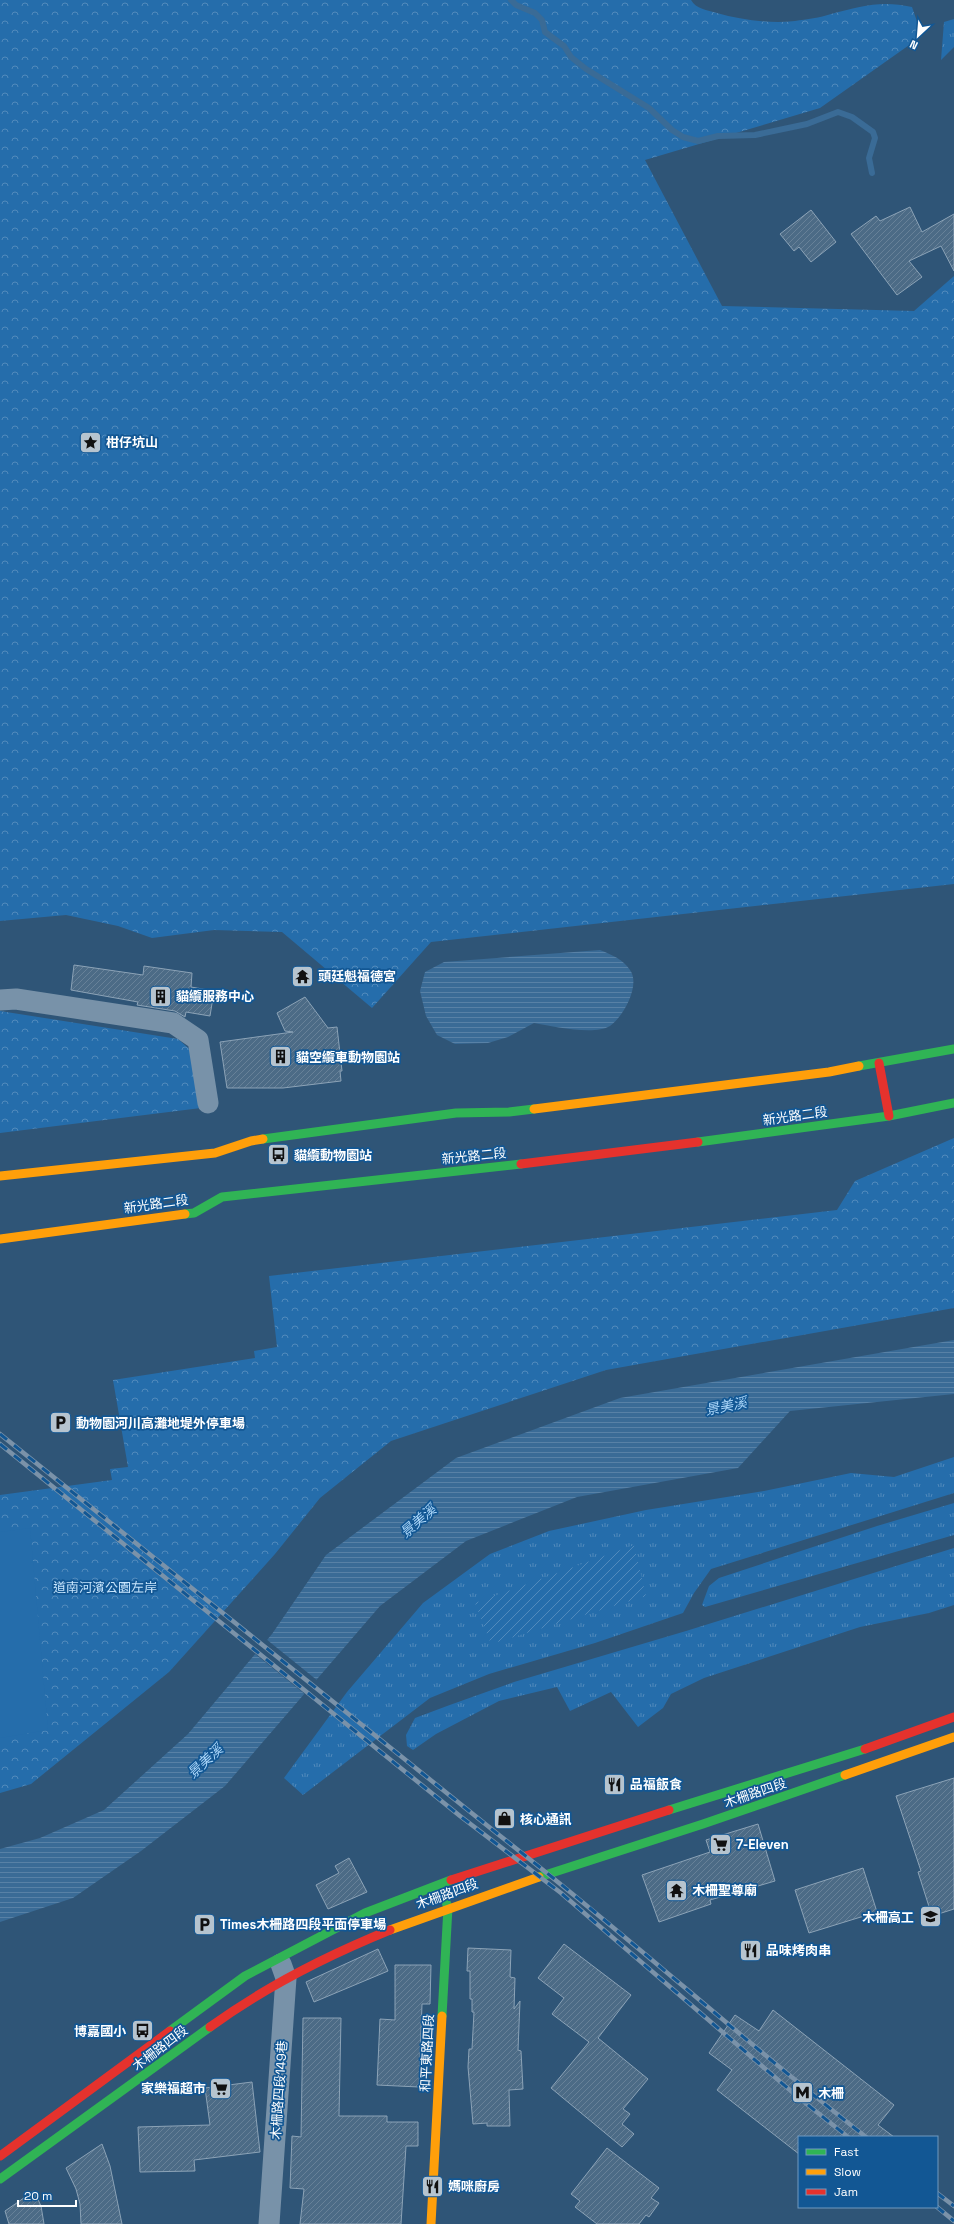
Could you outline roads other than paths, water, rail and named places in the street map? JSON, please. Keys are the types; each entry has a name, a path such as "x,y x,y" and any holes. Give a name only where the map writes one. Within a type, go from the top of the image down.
{"main road":[{"path":"0,1176 215,1153 252,1141 440,1115 517,1111 829,1072 954,1049"},
{"path":"879,1062 889,1116"},
{"name":"新光路二段","path":"0,1239 194,1213 222,1197 598,1156 889,1116 954,1104"},
{"name":"木柵路四段","path":"0,2156 95,2088 228,1988 278,1957 365,1914 439,1884 555,1845 857,1752 954,1717"},
{"name":"木柵路四段","path":"0,2179 105,2106 242,2004 286,1978 391,1929 448,1907 762,1805 862,1768 954,1737"},
{"name":"和平東路四段","path":"431,2224 448,1907 439,1884"}],"street":[{"path":"0,1000 16,999 173,1023 198,1040 208,1103"},
{"path":"616,1827 623,1850"},
{"name":"木柵路四段149巷","path":"269,2224 286,1978 278,1957"}],"water":[{"path":"600,950 624,963 633,976 632,992 625,1008 615,1022 603,1029 584,1030 534,1023 508,1037 488,1043 455,1044 437,1035 426,1016 420,991 425,972 444,962"},
{"name":"景美溪","path":"954,1340 954,1394 790,1411 738,1468 577,1497 466,1541 380,1606 225,1786 141,1851 73,1898 0,1922 0,1849 40,1838 104,1810 188,1734 272,1634 326,1555 456,1458 620,1398"}],"waterway":[{"path":"511,0 516,5 535,13 542,20 545,32 564,46 571,57 586,69 649,108 672,130 683,137 698,141 718,136 755,135 807,124 838,112 852,117 873,132 875,138 869,158 872,173"}],"railway":[{"path":"0,1434 592,1909 819,2100 865,2136"},
{"path":"0,1444 460,1816 561,1893 798,2097 847,2136"},
{"path":"938,2194 954,2206"},
{"path":"938,2208 954,2221"}],"place":[{"name":"柑仔坑山","path":"91,442"},
{"name":"頭廷魁福德宮","path":"303,976"},
{"name":"貓纜服務中心","path":"160,996"},
{"name":"貓空纜車動物園站","path":"281,1057"},
{"name":"貓纜動物園站","path":"279,1155"},
{"name":"動物園河川高灘地堤外停車場","path":"60,1423"},
{"name":"品福飯食","path":"615,1784"},
{"name":"核心通訊","path":"504,1819"},
{"name":"7-Eleven","path":"721,1844"},
{"name":"木柵聖尊廟","path":"677,1890"},
{"name":"木柵高工","path":"930,1917"},
{"name":"Times木柵路四段平面停車場","path":"204,1924"},
{"name":"品味烤肉串","path":"750,1950"},
{"name":"博嘉國小","path":"142,2031"},
{"name":"家樂福超市","path":"221,2088"},
{"name":"木柵","path":"803,2093"},
{"name":"媽咪廚房","path":"433,2186"}],"park label":[{"name":"道南河濱公園左岸","path":"105,1587"}]}
